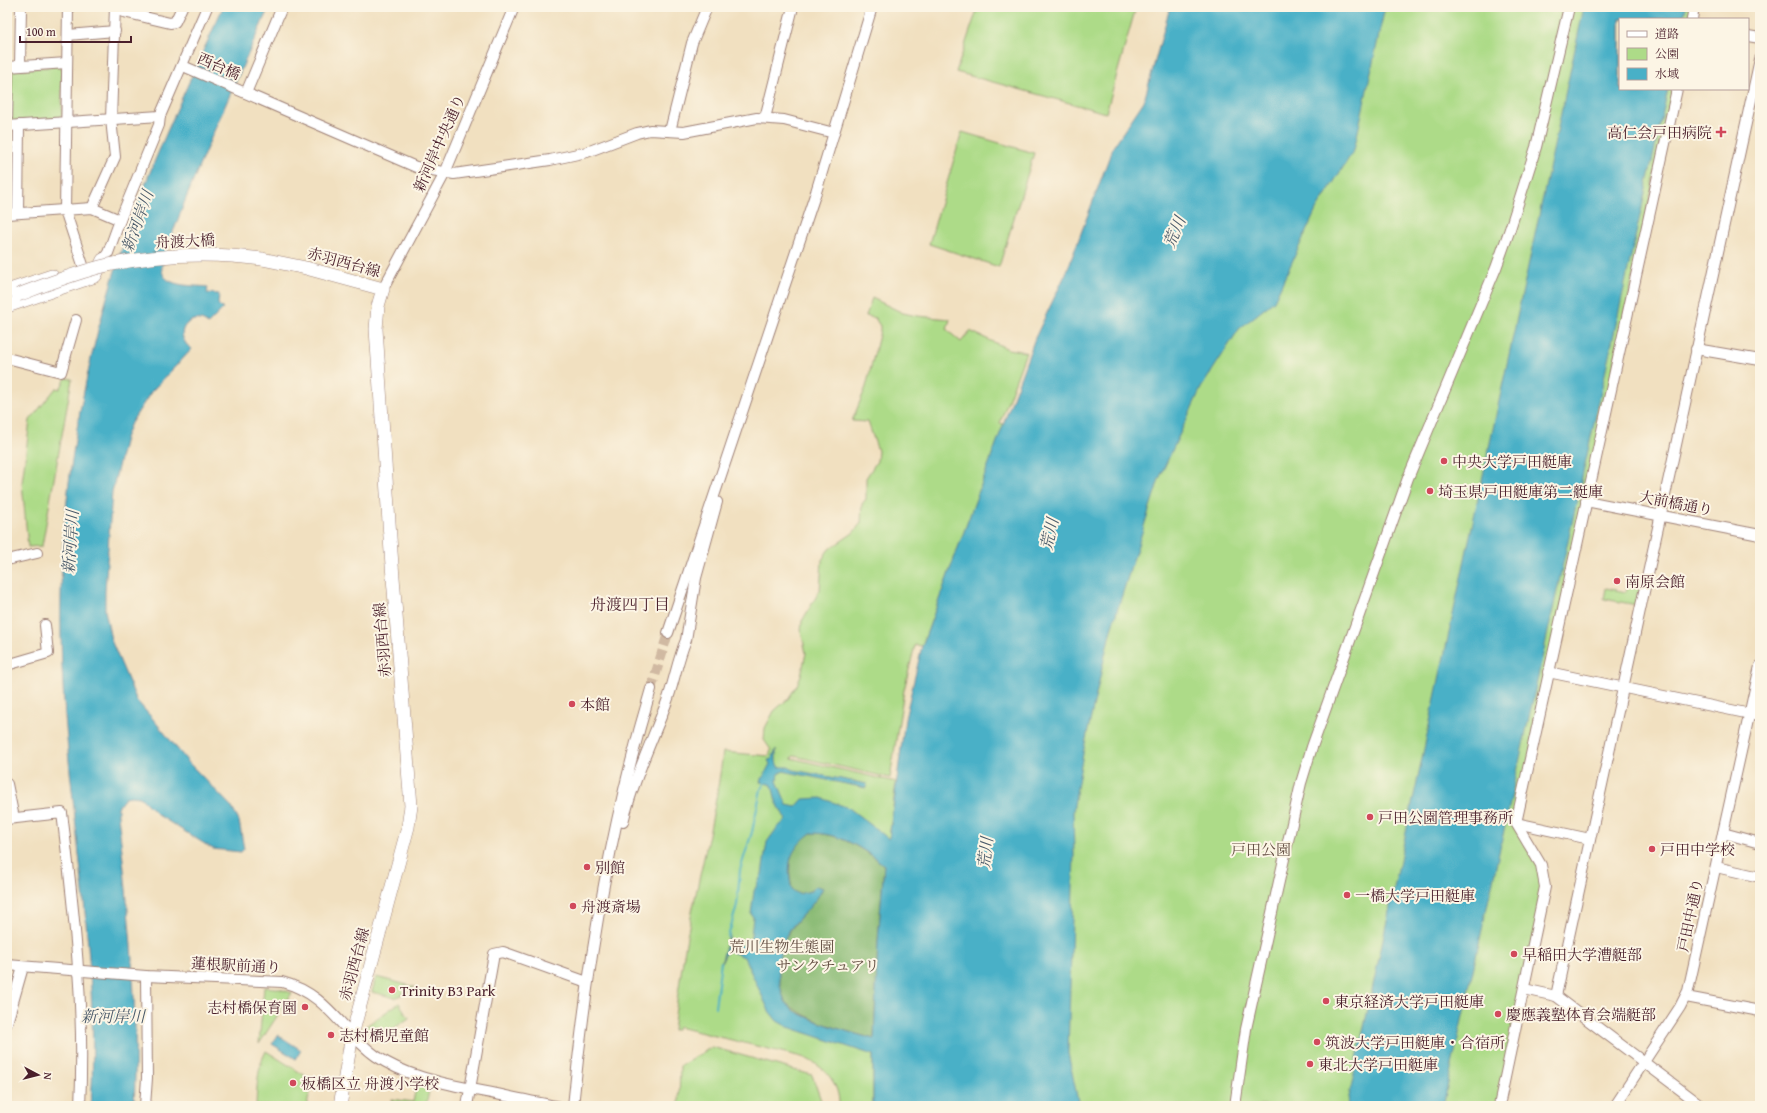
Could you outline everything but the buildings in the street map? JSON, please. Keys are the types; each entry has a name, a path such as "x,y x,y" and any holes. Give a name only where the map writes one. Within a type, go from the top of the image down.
{"main road":[{"name":"舟渡大橋","path":"11,295 107,266 136,260 183,254 234,256 262,259"},
{"name":"赤羽西台線","path":"262,259 306,268 383,289 378,306 376,328 391,552 411,806 408,827 352,1035 340,1106"},
{"path":"11,295 83,265 103,260"},
{"path":"7,306 95,276 103,260"}],"street":[{"path":"20,66 22,7"},
{"path":"68,7 65,210 83,265"},
{"path":"92,208 116,157 111,119 115,8 170,23 175,22 182,7"},
{"path":"103,260 108,253 156,131 160,116 183,66 207,7"},
{"path":"244,93 282,7"},
{"name":"新河岸中央通り","path":"383,289 444,173 514,7"},
{"path":"670,131 692,43 707,7"},
{"path":"765,118 793,7"},
{"path":"668,633 717,484 787,281 872,7"},
{"path":"1235,1106 1246,1029 1301,783 1312,747 1400,499 1510,229 1536,147 1569,7"},
{"path":"1692,18 1694,7"},
{"path":"68,35 115,31"},
{"path":"1749,36 1760,38"},
{"path":"1556,996 1760,59"},
{"path":"67,63 8,67 7,126 160,116"},
{"name":"西台橋","path":"183,66 416,167 444,173 454,174 569,157 588,152 637,133 650,130 692,131 765,118 784,120 834,133"},
{"path":"1500,1106 1545,887 1541,865 1516,823 1677,90"},
{"path":"18,213 19,125"},
{"path":"7,214 92,208 120,220"},
{"path":"7,358 61,372 76,320"},
{"path":"1696,349 1760,360"},
{"path":"609,851 618,844 626,811 642,762 667,703 686,640 696,578 718,499 717,484"},
{"name":"大前橋通り","path":"1586,501 1760,535"},
{"path":"7,560 37,553"},
{"path":"7,665 48,653 45,625"},
{"name":"戸田中通り","path":"1615,1106 1686,997 1760,666"},
{"path":"1548,672 1760,716"},
{"path":"573,1106 587,982 609,851 629,765 651,689"},
{"path":"7,784 10,819 62,813 81,971 80,1106"},
{"path":"1516,823 1590,839"},
{"path":"1723,834 1760,843"},
{"path":"1716,867 1760,877"},
{"path":"467,1106 494,954 503,952 587,982"},
{"path":"7,965 81,971"},
{"path":"7,1023 23,967"},
{"name":"蓮根駅前通り","path":"81,971 144,976 274,981 290,984 319,1000 352,1035 376,1056 385,1061 427,1080 556,1106"},
{"path":"144,976 147,1078 145,1106"},
{"path":"1524,989 1556,996 1702,1106"},
{"path":"1686,997 1760,1011"}],"green space":[{"path":"978,7 1136,7 1106,113 956,72"},
{"name":"戸田公園","path":"1289,7 1691,7 1688,18 1619,18 1619,90 1673,90 1516,823 1541,865 1544,893 1498,1106 981,1106 979,1071"},
{"path":"60,66 62,68 62,115 60,118 12,121 9,119 13,70"},
{"path":"962,132 1034,153 999,267 929,244"},
{"name":"荒川生物生態園","path":"872,298 903,313 917,316 950,319 947,330 961,342 970,331 1008,349 1026,352 1000,423 1004,424 922,646 915,645 904,690 890,778 794,756 791,758 896,782 889,839 873,1055 873,1106 839,1106 837,1089 833,1082 823,1070 810,1060 678,1027 677,1030 673,1030 688,931 707,843 721,771 723,752 769,756 771,750 764,740 765,728 774,711 788,699 797,685 801,675 806,653 801,631 802,621 820,590 822,560 828,550 853,533 861,523 862,504 866,499 866,478 877,461 878,451 868,422 852,421 866,387 880,331 880,326 875,318 866,316"},
{"path":"66,378 72,379 42,546 28,547 22,483 30,420 56,388 60,389"},
{"path":"1629,576 1642,579 1637,605 1604,599 1606,588 1626,592"},
{"name":"サンクチュアリ","path":"811,833 841,839 858,847 884,865 878,941 874,1039 833,1027 804,1015 788,1005 783,995 779,978 780,953 788,933 794,924 818,897 816,886 810,891 801,894 792,890 790,878 790,860 794,848 802,839"},
{"name":"Trinity B3 Park","path":"376,977 415,987 395,998 372,992"},
{"path":"264,987 277,988 292,993 259,1044"},
{"path":"399,1003 409,1018 375,1041 366,1026"},
{"path":"712,1047 812,1075 823,1106 679,1106 680,1066"},
{"path":"266,1051 312,1080 307,1106 256,1106 259,1071"},
{"path":"417,1082 430,1086 426,1106 390,1106 392,1099 413,1102"}],"water":[{"name":"新河岸川","path":"223,7 269,7 197,171 164,255 162,271 169,280 175,283 181,285 208,287 207,293 219,294 218,304 223,309 208,324 203,321 192,320 184,327 183,336 186,344 192,349 151,392 131,423 125,438 112,492 105,610 111,640 137,701 189,763 231,806 239,821 244,849 241,852 213,849 158,815 140,797 130,796 125,798 118,807 134,996 134,1106 91,1106 93,1047 91,989 87,930 68,754 61,637 61,585 69,482 76,431 86,380 112,280 149,174"},
{"name":"荒川","path":"1170,7 1385,7 1354,150 1316,210 1274,301 1239,329 1201,388 1159,479 1110,633 1084,748 1073,811 1074,854 1068,1053 1079,1106 873,1106 873,1055 788,1027 777,1021 769,1011 744,957 727,950 721,964 729,934 729,943 745,946 750,944 753,917 751,914 754,891 762,874 767,842 777,828 786,820 776,801 772,785 761,782 770,764 768,760 772,759 776,749 776,761 778,767 788,767 794,770 867,784 866,788 783,771 779,774 777,781 787,805 796,807 803,799 821,798 849,808 889,839 905,719 922,646 1035,338 1067,271 1113,147 1144,101","holes":["811,833 841,839 859,847 884,865 878,941 874,1039 827,1025 802,1015 787,1004 782,991 779,977 780,951 790,930 815,901 823,888 816,886 811,891 798,894 792,890 789,873 791,858 798,845"]},
{"path":"1584,7 1686,7 1683,18 1619,18 1619,90 1668,90 1443,1106 1347,1106"},
{"path":"278,1035 301,1050 296,1059 272,1044"}],"waterway":[{"path":"728,937 737,905 740,870 752,832 761,789 765,782"},
{"path":"715,1007 721,962"}],"tunnel":[{"path":"651,689 668,633"}],"place":[{"name":"高仁会戸田病院","path":"1721,132"},
{"name":"中央大学戸田艇庫","path":"1444,461"},
{"name":"埼玉県戸田艇庫第二艇庫","path":"1430,491"},
{"name":"南原会館","path":"1617,581"},
{"name":"本館","path":"572,704"},
{"name":"戸田公園管理事務所","path":"1370,817"},
{"name":"戸田中学校","path":"1652,849"},
{"name":"別館","path":"587,867"},
{"name":"一橋大学戸田艇庫","path":"1347,895"},
{"name":"舟渡斎場","path":"573,906"},
{"name":"早稲田大学漕艇部","path":"1514,954"},
{"name":"Trinity B3 Park","path":"392,990"},
{"name":"東京経済大学戸田艇庫","path":"1326,1001"},
{"name":"志村橋保育園","path":"305,1007"},
{"name":"慶應義塾体育会端艇部","path":"1498,1014"},
{"name":"志村橋児童館","path":"331,1035"},
{"name":"筑波大学戸田艇庫・合宿所","path":"1317,1042"},
{"name":"東北大学戸田艇庫","path":"1310,1064"},
{"name":"板橋区立 舟渡小学校","path":"293,1083"}],"district":[{"name":"舟渡四丁目","path":"630,604"}]}
